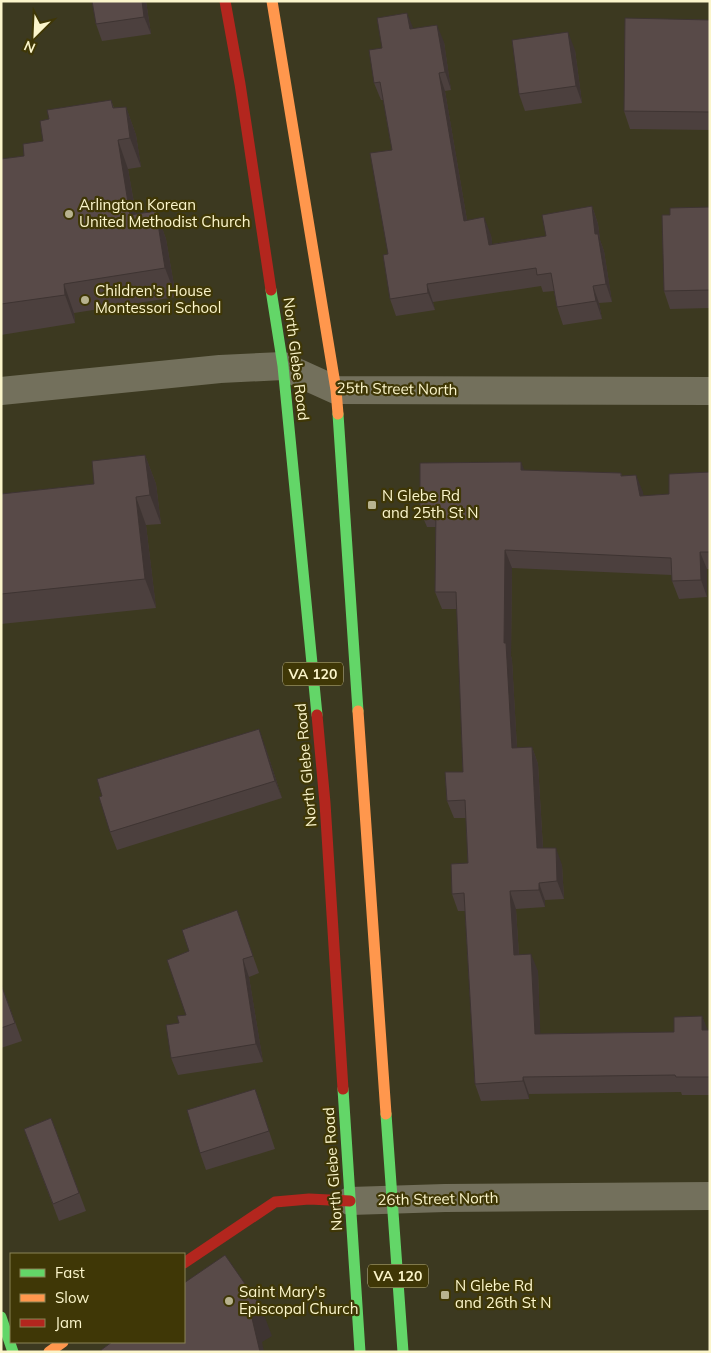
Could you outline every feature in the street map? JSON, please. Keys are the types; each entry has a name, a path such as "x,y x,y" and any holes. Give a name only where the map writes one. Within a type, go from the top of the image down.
{"main road":[{"name":"North Glebe Road","path":"225,1 240,84 284,366 325,803 360,1352"},
{"name":"VA 120","path":"272,1 336,390 404,1352"},
{"name":"26th Street North","path":"185,1262 275,1202 309,1199 350,1201"},
{"path":"1,1317 13,1352"},
{"path":"49,1352 62,1343"}],"street":[{"name":"25th Street North","path":"1,392 220,369 284,366 336,390 710,391"},
{"name":"26th Street North","path":"350,1201 710,1196"}],"building":[{"path":"92,1 142,1 144,17 96,24"},
{"path":"407,13 410,29 437,25 445,72 439,73 464,221 484,217 489,245 546,236 542,215 592,206 595,234 598,234 606,284 593,286 596,301 557,307 551,273 537,275 536,268 427,284 428,293 390,299 383,255 388,254 370,153 392,150 380,82 374,83 369,50 382,48 377,18"},
{"path":"625,18 710,20 710,112 624,111"},
{"path":"568,32 576,86 519,94 512,40"},
{"name":"Arlington Korean United Methodist Church","path":"111,100 113,108 126,107 130,138 118,140 130,215 156,211 165,268 64,284 65,295 1,304 1,159 24,156 23,144 43,141 40,121 49,119 47,110"},
{"path":"710,207 710,290 664,291 662,215 670,215 670,208"},
{"path":"145,455 150,495 136,497 145,579 1,594 1,494 94,484 92,461"},
{"path":"521,462 521,470 621,473 621,476 636,475 640,496 669,494 669,474 710,472 710,552 700,552 701,580 672,581 671,558 505,550 504,643 506,643 512,748 532,747 537,848 556,848 557,881 539,883 539,890 510,891 514,955 531,954 535,1034 674,1032 674,1017 702,1016 702,1030 710,1030 710,1077 676,1077 675,1075 523,1077 523,1081 475,1084 464,893 452,894 451,864 468,863 465,800 447,801 445,772 463,772 456,592 435,592 436,510 420,510 420,463"},
{"path":"259,729 275,781 110,832 99,797 102,796 97,779"},
{"path":"237,910 253,956 243,959 256,1044 171,1058 166,1025 179,1023 177,1016 186,1015 167,960 189,951 182,930"},
{"path":"1,984 15,1023 1,1028"},
{"path":"255,1089 269,1131 200,1153 187,1110"},
{"path":"51,1118 79,1193 53,1204 24,1129"},
{"name":"Saint Mary's Episcopal Church","path":"225,1255 261,1307 251,1314 260,1352 102,1352 101,1350 111,1343 185,1343 185,1282"}],"traffic: fast":[{"path":"271,290 283,366 317,715"},
{"path":"338,414 358,711"},
{"path":"343,1089 360,1352"},
{"path":"386,1114 403,1352"},
{"path":"1,1317 13,1352"}],"traffic: slow":[{"path":"272,1 336,390 338,414"},
{"path":"358,711 386,1114"},
{"path":"49,1352 62,1343"}],"traffic: jam":[{"path":"225,1 240,84 271,290"},
{"path":"317,715 325,803 343,1089"},
{"path":"185,1262 275,1202 309,1199 350,1201"}],"place":[{"name":"Arlington Korean United Methodist Church","path":"69,214"},
{"name":"Children's House Montessori School","path":"85,300"},
{"name":"N Glebe Rd and 25th St N","path":"372,505"},
{"name":"N Glebe Rd and 26th St N","path":"445,1295"},
{"name":"Saint Mary's Episcopal Church","path":"229,1301"}]}
